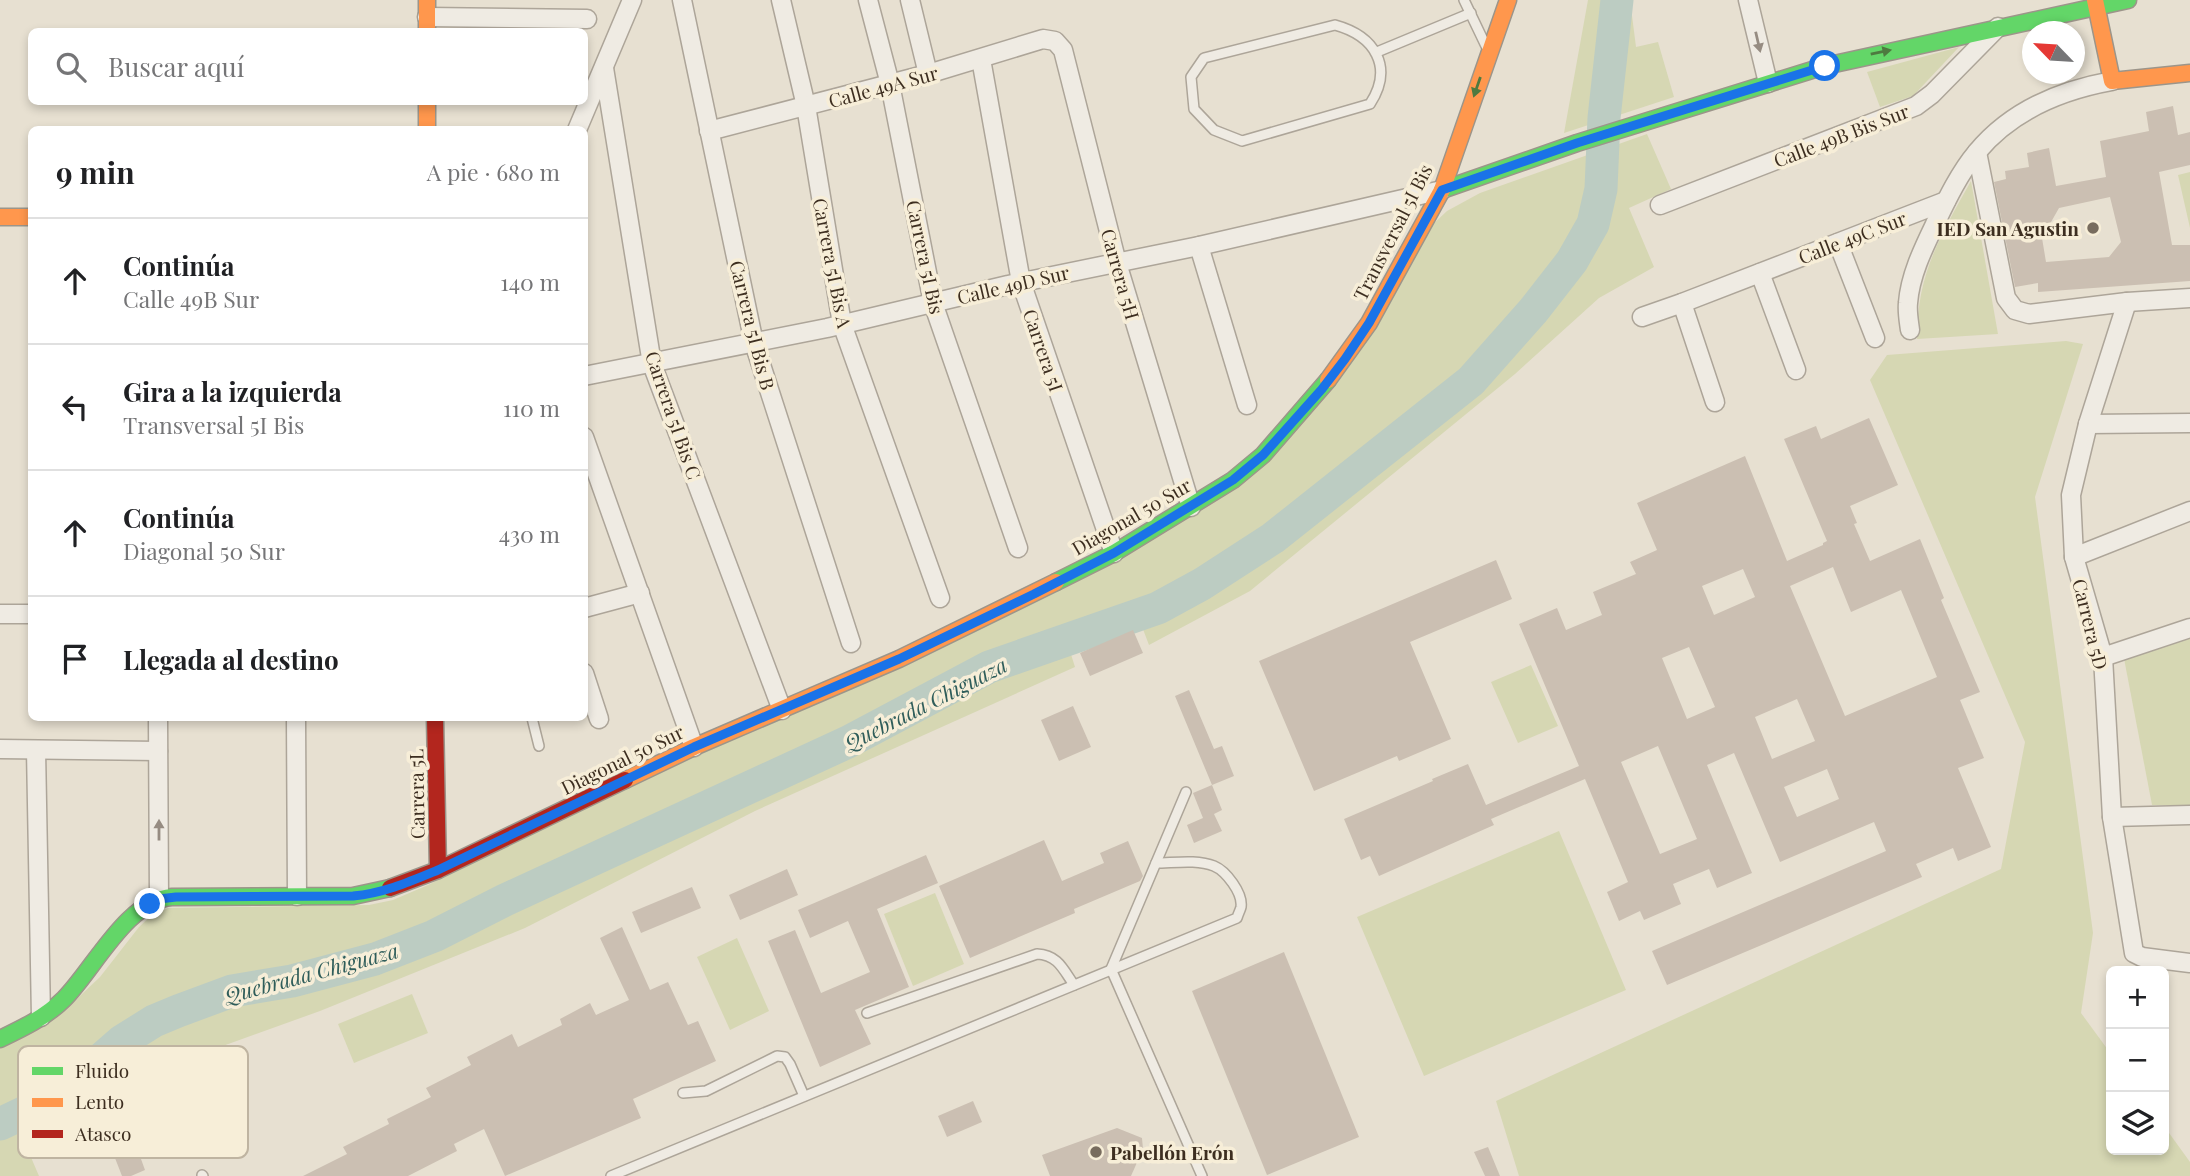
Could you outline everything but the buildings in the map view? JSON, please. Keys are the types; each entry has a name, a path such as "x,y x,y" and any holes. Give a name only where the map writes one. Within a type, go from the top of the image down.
{"street":[{"path":"588,105 632,0"},
{"name":"Carrera 5I Bis B","path":"682,0 754,343 851,643"},
{"name":"Carrera 5I Bis A","path":"781,0 806,106 842,324 940,598"},
{"name":"Carrera 5I Bis","path":"868,0 890,84 933,303 1018,548"},
{"path":"910,0 928,74"},
{"name":"Transversal 5I Bis","path":"1263,455 1345,359 1369,323 1442,190 1508,0"},
{"path":"1748,0 1768,83"},
{"path":"1442,190 1577,143 1860,57 2095,3 2127,0"},
{"path":"2095,3 2112,81"},
{"path":"427,16 587,19"},
{"name":"Calle 49B Bis Sur","path":"1660,205 1916,106 1932,94 1998,27"},
{"name":"Calle 49A Sur","path":"709,131 928,74 1043,38 1055,41"},
{"name":"Carrera 5H","path":"1055,41 1063,50 1117,263 1191,507"},
{"name":"Carrera 5I","path":"981,59 1021,282 1114,553"},
{"name":"Carrera 5I Bis C","path":"604,68 652,364 782,710"},
{"path":"1910,330 1908,304 1914,275 1946,201 1976,152 2033,106 2064,92 2112,81 2190,73"},
{"path":"427,105 427,126"},
{"path":"579,126 588,105"},
{"path":"1976,152 2006,299 2015,310 2029,314 2127,302 2190,299"},
{"name":"Calle 49D Sur","path":"588,375 842,324 1442,190"},
{"name":"Calle 49C Sur","path":"1642,317 1946,201"},
{"path":"0,217 28,217"},
{"path":"1838,243 1875,338"},
{"path":"1199,246 1247,405"},
{"path":"1760,273 1796,370"},
{"name":"Carrera 5D","path":"2127,302 2088,424 2071,495 2074,556 2103,657 2112,817 2134,953 2142,957 2190,963"},
{"path":"1682,303 1715,401"},
{"path":"2088,424 2190,423"},
{"path":"588,448 694,747"},
{"name":"Diagonal 50 Sur","path":"159,899 370,894 398,887 694,747 899,659 1114,553 1233,480 1263,455"},
{"path":"2074,556 2190,512"},
{"path":"588,607 640,593"},
{"path":"0,614 28,614"},
{"path":"2103,657 2190,628"},
{"path":"588,685 599,719"},
{"path":"0,1039 55,1008 129,922 159,899 158,721"},
{"path":"296,721 297,896"},
{"name":"Carrera 5L","path":"435,721 438,870"},
{"path":"0,749 159,751"},
{"path":"36,750 41,1017"},
{"path":"2112,817 2190,815"}],"lane":[{"path":"1464,0 1490,53"},
{"path":"1377,52 1471,13"},
{"path":"1335,25 1353,30 1377,52 1381,77 1378,92 1370,104 1242,141 1214,130 1194,109 1191,78 1204,58 1335,25"},
{"path":"533,721 539,746"},
{"path":"1186,792 1111,969 1202,1176"},
{"path":"611,1176 1237,918 1241,905 1238,892 1226,875 1214,866 1198,863 1156,863"},
{"path":"867,1013 1037,954 1049,955 1058,961 1074,985"},
{"path":"683,1093 706,1091 777,1056 785,1057 790,1064 804,1096"}],"green space":[{"path":"1588,0 1630,0 1636,47 1658,42 1674,97 1564,133"},
{"path":"1959,47 1913,96 1880,107 1867,72"},
{"path":"1647,134 1671,189 1629,208 1654,267 1599,298 1515,374 1250,591 1149,645 1141,624 1069,648 1075,667 755,811 525,928 320,1011 223,1046 18,1046 18,1158 31,1158 39,1176 0,1176 0,1047 65,1010 100,977 139,927 151,916 168,908 369,905 393,900 428,885 1256,472 1430,227 1447,211 1480,193"},
{"path":"2190,172 2190,228 2178,175"},
{"path":"1971,181 1998,334 1917,339 1921,294 1932,256"},
{"path":"2066,341 2083,344 2035,497 2093,933 2081,1013 2106,1047 2106,1155 2169,1155 2169,1133 2190,1162 2190,1176 1519,1176 1496,1101 2001,869 2025,742 1870,380 1887,355"},
{"path":"2190,626 2190,806 2152,805 2122,648"},
{"path":"1531,665 1558,726 1518,743 1491,682"},
{"path":"1559,831 1626,990 1424,1076 1357,917"},
{"path":"935,893 964,964 913,986 884,914"},
{"path":"737,938 769,1011 730,1030 697,957"},
{"path":"412,994 428,1033 354,1063 338,1024"}],"waterway":[{"name":"Quebrada Chiguaza","path":"116,1046 154,1021 232,991 292,981 375,959 434,936 505,900 848,742 989,667 1158,608 1202,584 1273,538 1471,381 1533,311 1572,261 1593,224 1601,189 1604,118 1617,0"},
{"name":"Quebrada Chiguaza","path":"0,1124 18,1115"}],"traffic: fast":[{"path":"1442,190 1577,143 1825,66 2128,0"},
{"path":"1056,582 1114,553 1233,480 1263,455 1328,380"},
{"path":"0,1039 34,1022 64,999 126,923 140,910 156,901 172,897 353,896 390,888"}],"traffic: slow":[{"path":"427,0 427,28"},
{"path":"1328,380 1369,323 1442,190 1508,0"},
{"path":"2095,0 2112,81 2190,73"},
{"path":"427,105 427,126"},
{"path":"0,217 28,217"},
{"path":"625,780 694,747 899,659 1056,582"}],"traffic: jam":[{"path":"435,721 438,870"},
{"path":"390,888 438,870 625,780"}],"place":[{"name":"IED San Agustin","path":"2093,228"},
{"name":"Pabellón Erón","path":"1096,1152"}],"route":[{"path":"150,904 159,899 176,897 353,896 398,887 694,747 899,659 1034,594 1114,553 1191,507 1233,480 1263,455 1345,359 1369,323 1442,190 1577,143 1825,66"}]}
